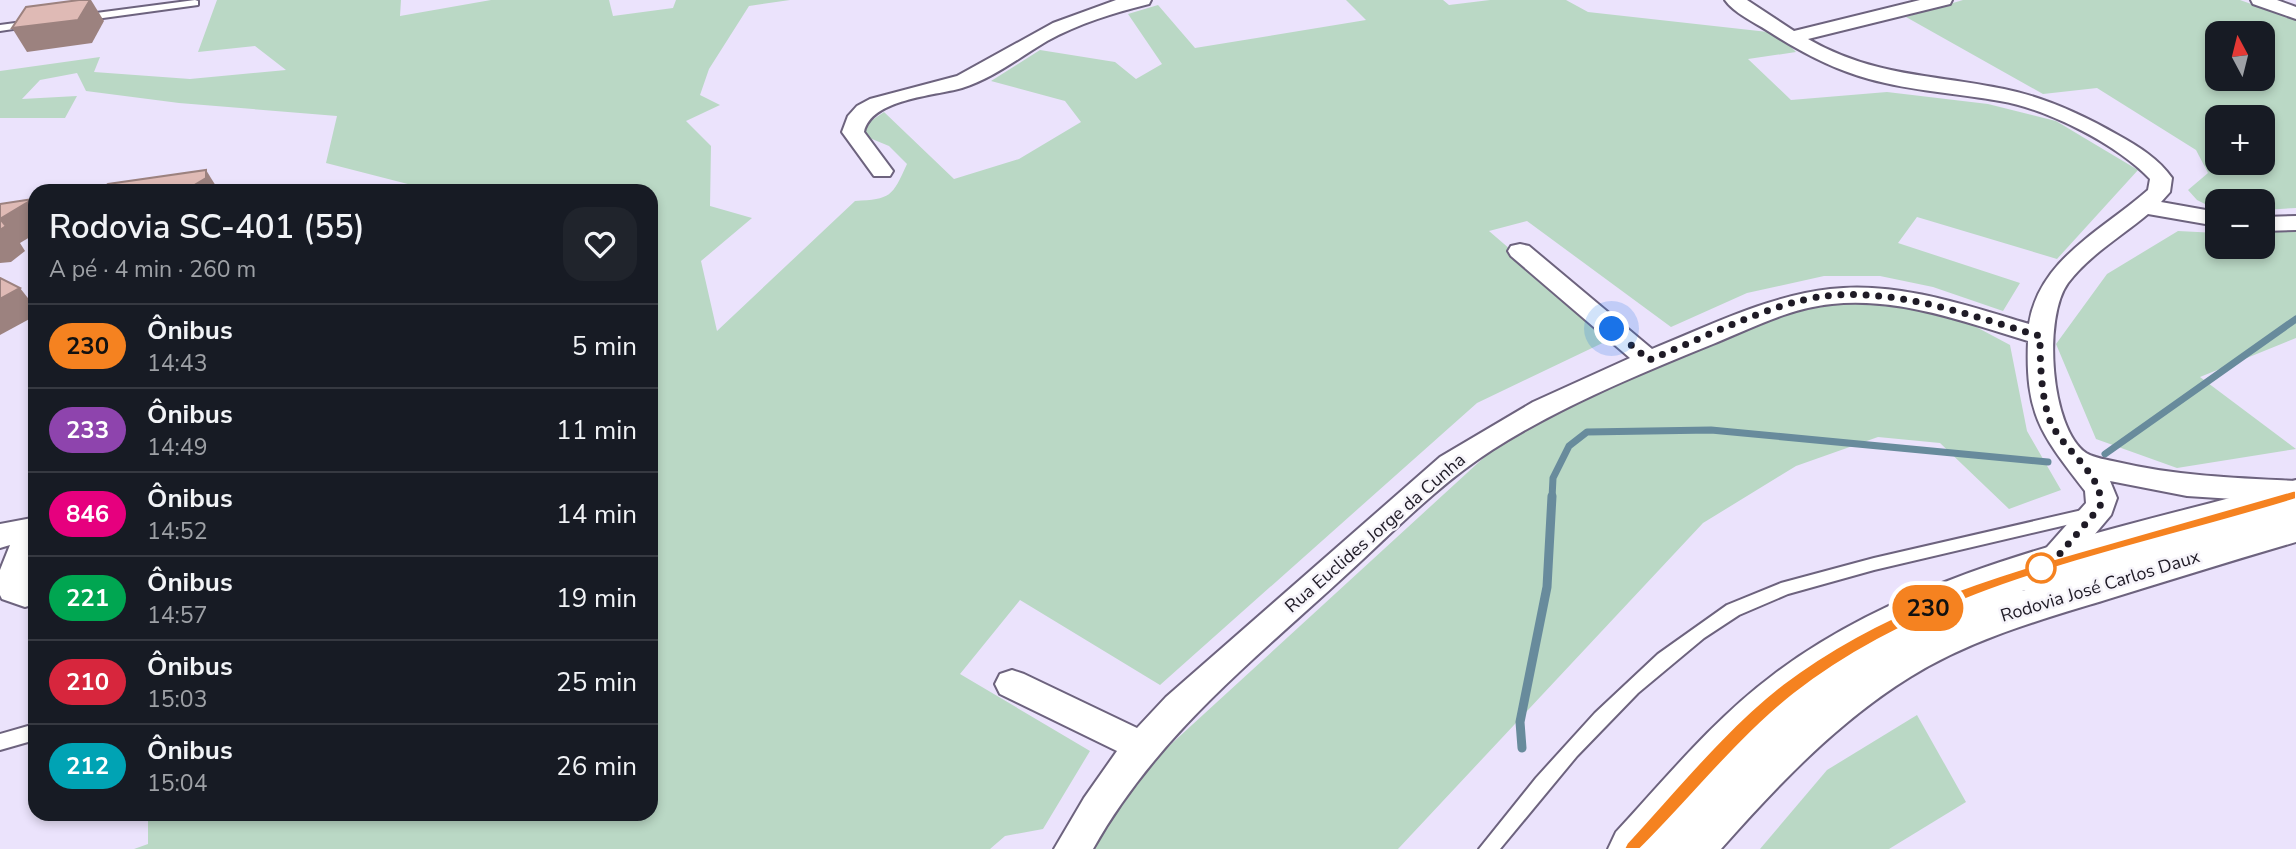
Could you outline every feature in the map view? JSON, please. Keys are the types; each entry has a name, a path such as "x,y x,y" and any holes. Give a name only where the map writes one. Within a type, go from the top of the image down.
{"highway":[{"name":"Rodovia José Carlos Daux","path":"1634,849 1735,738 1788,690 1846,649 1952,597 2051,564 2296,494"},
{"name":"Rodovia José Carlos Daux","path":"1688,849 1773,756 1824,712 1870,678 1924,648 1982,622 2037,603 2296,526"}],"street":[{"path":"882,171 853,132 855,118 861,111 887,100 961,82 1076,18 1142,0"},
{"path":"1734,0 1827,58 1862,71 2004,96 2070,118 2141,157 2161,178 2159,192 2056,280 2046,296 2040,355 2049,417 2063,443 2081,462 2099,488 2102,498 2095,513 2051,564"},
{"path":"1791,37 1943,0"},
{"path":"2260,0 2296,13"},
{"path":"2144,206 2205,217"},
{"path":"2275,224 2296,223"},
{"path":"1520,251 1649,360"},
{"name":"Rua Euclides Jorge da Cunha","path":"1073,849 1115,778 1178,707 1450,464 1482,442 1554,401 1781,307 1824,296 1850,295 1907,300 2040,336"},
{"path":"2081,462 2121,476 2150,482 2296,494"},
{"path":"0,536 28,529"},
{"path":"28,540 12,579 13,590 28,592"},
{"path":"1012,684 1141,746"}],"lane":[{"path":"65,20 195,3"},
{"path":"0,28 39,23"},
{"path":"1488,849 1619,701 1692,638 1734,610 1794,586 1857,568 2095,513"},
{"path":"0,742 28,734"}],"green space":[{"path":"217,0 401,0 400,16 491,0 609,0 613,16 673,8 676,0 790,0 749,6 709,69 700,95 720,105 686,121 711,146 710,206 752,218 701,261 717,331 855,201 883,197 898,183 907,164 889,146 855,132 884,112 954,179 1019,159 1081,122 1065,101 991,81 1040,50 1115,62 1136,79 1162,64 1128,14 1158,5 1195,48 1366,20 1346,0 1443,0 1449,5 1490,0 1566,0 1588,12 1777,33 1796,52 1748,59 1791,100 1887,92 1988,104 2056,121 2138,170 2057,259 1917,217 1898,243 2020,283 2003,311 1933,287 1880,276 1824,276 1747,293 1671,327 1527,221 1489,231 1613,338 1477,403 1160,685 1020,600 960,674 1090,751 1043,829 1005,836 990,849 134,849 148,844 148,821 658,821 658,184 408,184 326,163 337,116 179,103 86,91 77,73 40,80 22,99 77,96 65,118 0,118 0,71 100,57 94,72 190,79 286,70 255,46 198,52"},
{"path":"1963,0 2240,0 2296,20 2296,208 2275,209 2275,189 2205,189 2205,204 2188,190 2206,175 2275,175 2275,105 2205,105 2205,167 2196,150 2097,88 2043,94 1906,17"},
{"path":"2296,230 2296,338 2200,377 2296,449 2177,468 2096,439 2056,344 2107,274 2178,231 2205,232 2205,259 2275,259 2275,232"},
{"path":"1886,300 1950,313 2010,345 2027,431 2061,490 2009,509 1940,443 1878,437 1796,466 1703,523 1398,849 1082,849 1081,845 1169,746 1515,429 1592,392 1789,311 1829,301"},
{"path":"1917,715 1966,802 1889,849 1760,849 1827,770"}],"building":[{"path":"90,0 78,20 12,28 26,7"},
{"path":"206,170 206,178 196,184 108,184"},
{"path":"28,200 0,219 0,204"},
{"path":"0,219 6,226 0,230"},
{"path":"0,278 20,288 0,299"}],"waterway":[{"path":"2105,454 2296,319"},
{"path":"1552,498 1553,478 1569,446 1587,432 1711,430 2048,462"},
{"path":"1522,748 1520,722 1547,587 1552,496"}],"bus line":[{"name":"230","path":"1634,849 1735,738 1788,690 1863,639 1952,597 1997,581 2296,496"}],"route":[{"path":"1612,329 1649,360 1781,307 1824,296 1850,295 1877,296 1941,307 2040,336 2049,417 2063,443 2081,462 2099,488 2102,498 2100,507 2051,564 2041,568"}]}
